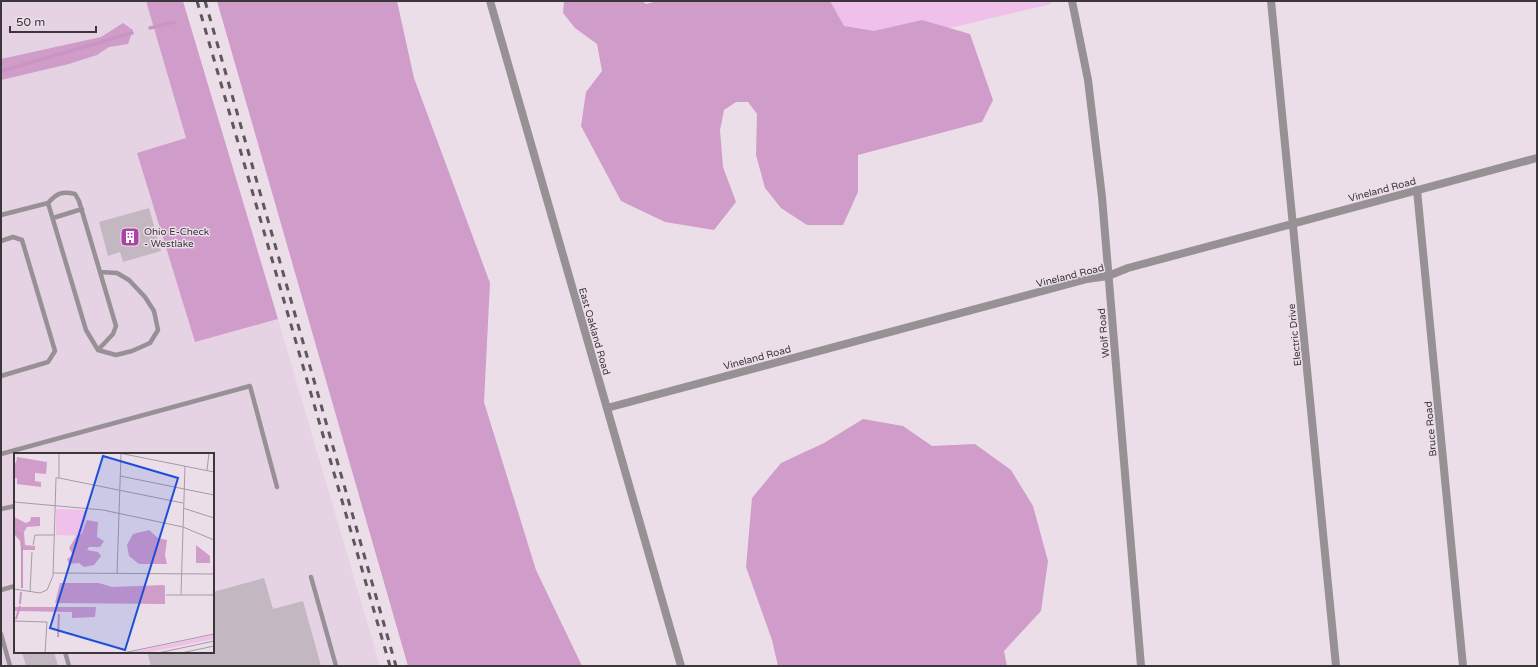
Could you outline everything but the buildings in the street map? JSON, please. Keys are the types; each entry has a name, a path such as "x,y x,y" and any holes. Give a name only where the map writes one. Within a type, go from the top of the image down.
{"street":[{"name":"East Oakland Road","path":"490,1 681,666"},
{"name":"Wolf Road","path":"1072,1 1088,80 1094,126 1141,666"},
{"name":"Electric Drive","path":"1271,1 1336,666"},
{"name":"Vineland Road","path":"607,408 1088,279 1108,276 1133,267 1537,158"},
{"name":"Bruce Road","path":"1417,190 1463,666"}],"lane":[{"path":"1,215 48,202 54,195 65,192 75,194 82,209 116,326 113,334 98,350"},
{"path":"48,202 86,330 98,350 116,355 132,351 150,343 158,330 154,311 145,297 129,280 117,273 100,272"},
{"path":"53,218 82,209"},
{"path":"1,241 13,237 22,240 54,351 48,362 1,376"},
{"path":"1,454 250,386 277,488"},
{"path":"1,509 14,506"},
{"path":"311,577 336,666"},
{"path":"1,590 14,586"},
{"path":"1,634 10,666"},
{"path":"65,653 69,666"}],"shaded area":[{"path":"1,1 146,1 186,139 137,153 195,342 278,319 380,666 1,666"},
{"path":"146,1 183,1 278,319 195,342 137,153 186,138"},
{"path":"217,1 397,1 414,78 490,283 484,402 536,570 582,666 408,666"},
{"path":"564,1 642,1 646,4 657,1 830,1 844,26 874,31 922,20 970,34 993,100 982,122 858,155 858,192 843,225 807,225 781,208 765,188 756,155 757,114 748,102 736,102 724,110 720,130 723,167 736,202 714,230 665,222 621,201 581,126 586,92 602,71 597,44 575,28 563,13"},
{"path":"818,1 1051,1 1051,4 833,56"},
{"path":"123,23 133,30 128,44 109,47 97,55 69,64 1,80 1,59 101,37"},
{"path":"863,419 903,426 932,446 975,444 1011,470 1033,506 1048,561 1041,611 1004,651 1007,666 778,666 772,640 746,567 752,498 781,463 824,443"}],"waterway":[{"path":"150,28 174,22"},
{"path":"1,71 132,33"}],"railway":[{"path":"197,1 390,666"},
{"path":"205,1 396,666"}],"place":[{"name":"Ohio E-Check - Westlake","path":"130,237"}]}
